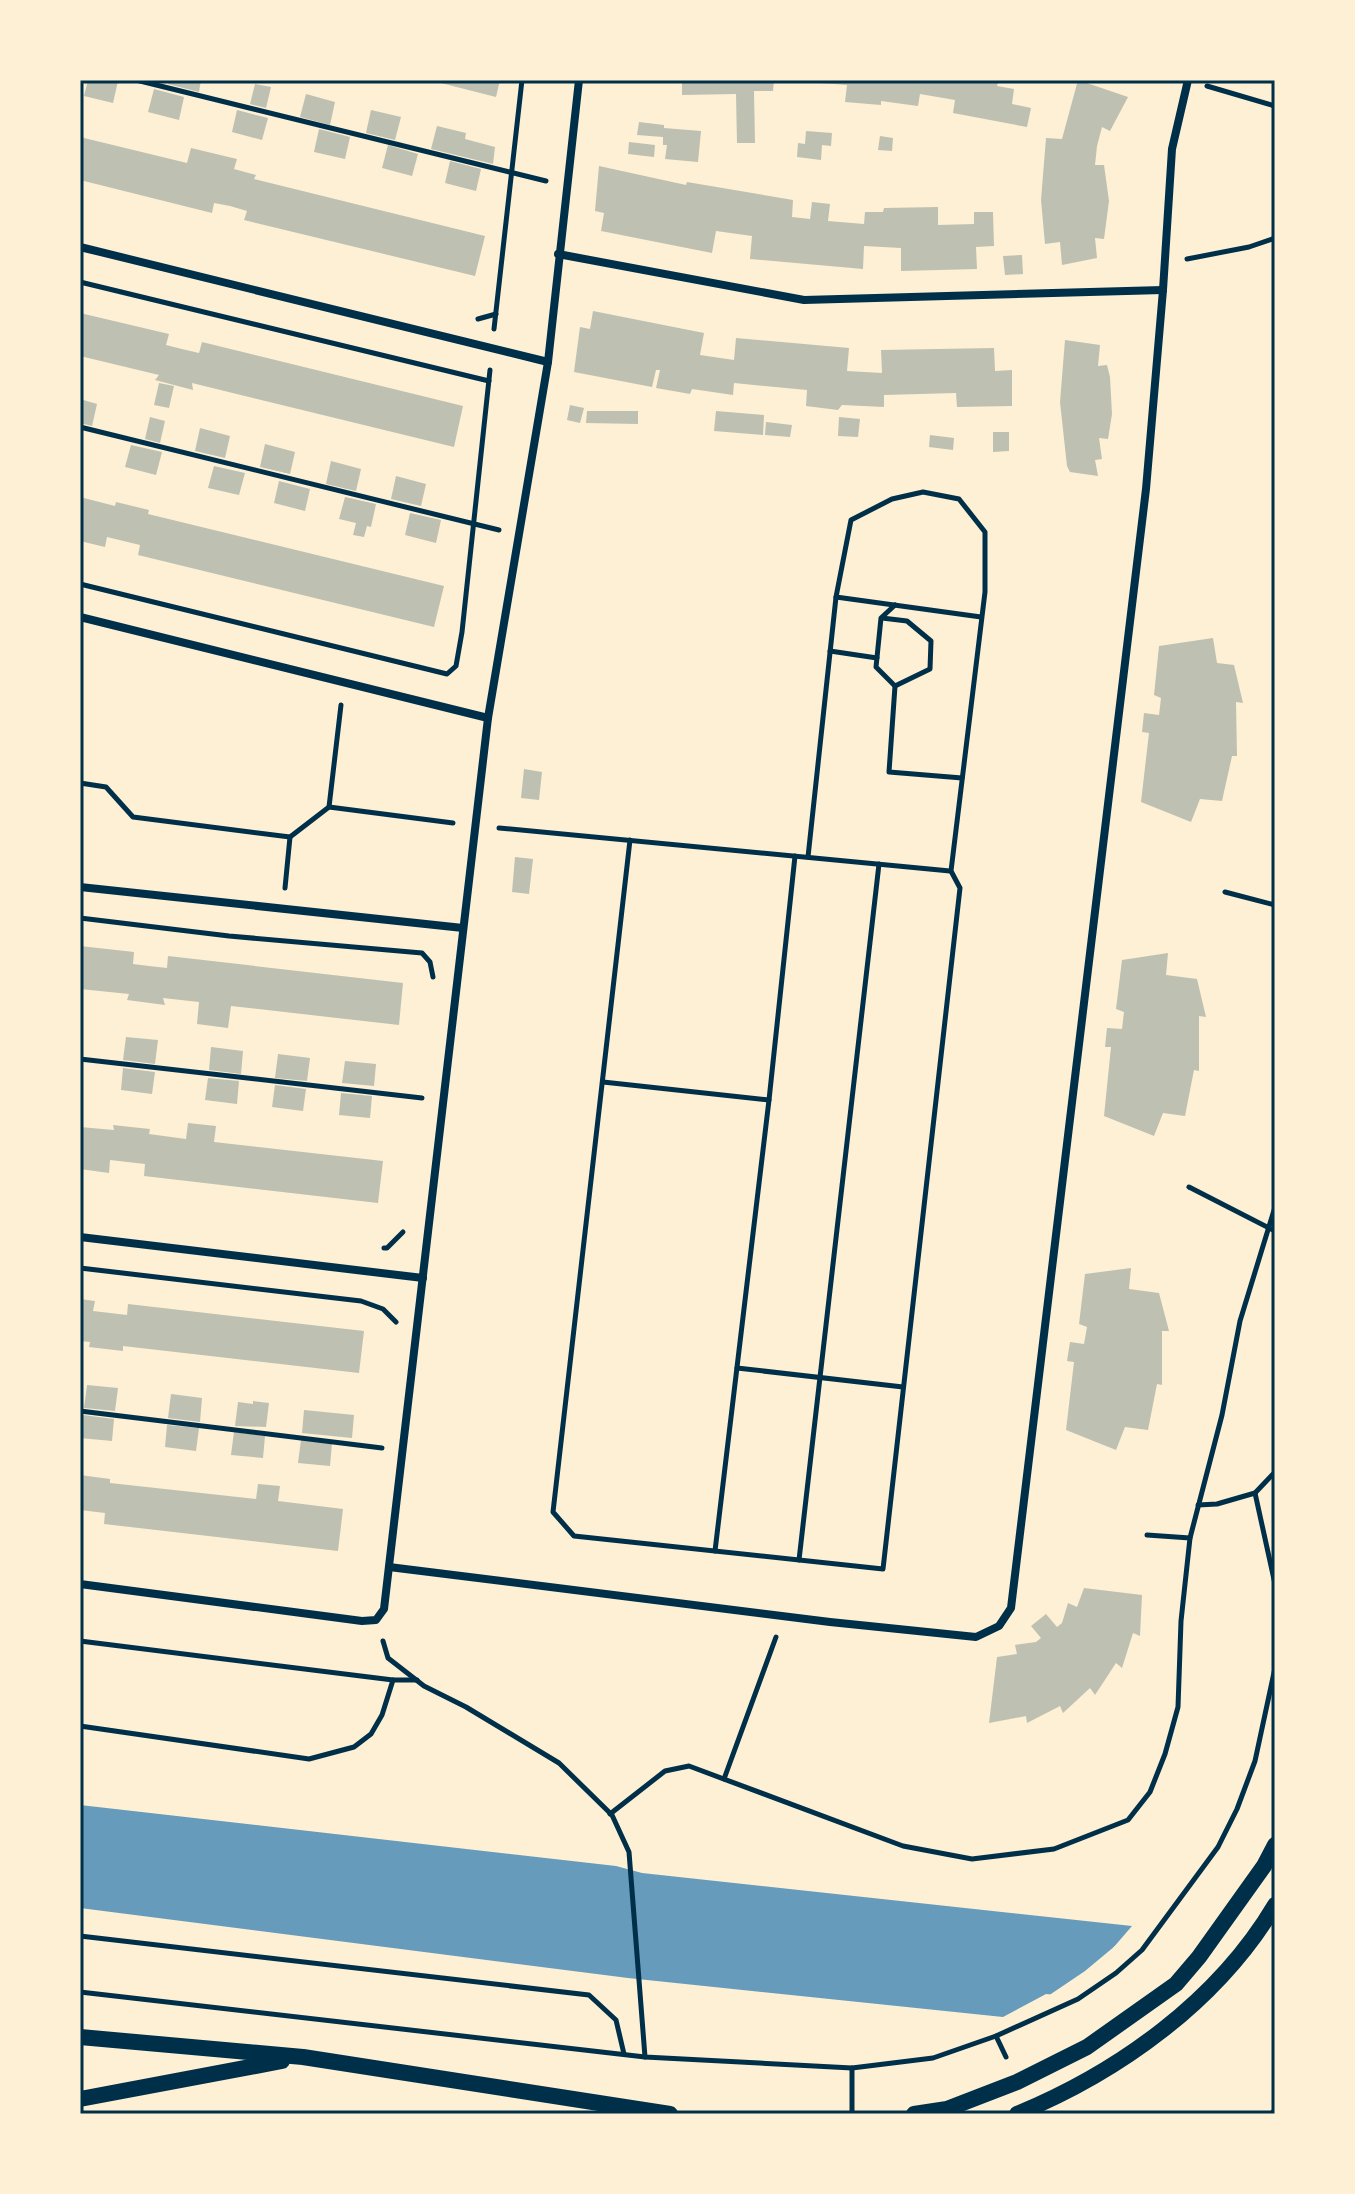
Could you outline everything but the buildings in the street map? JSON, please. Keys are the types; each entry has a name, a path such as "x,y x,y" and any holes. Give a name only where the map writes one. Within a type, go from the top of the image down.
{"main road":[{"path":"914,2114 947,2109 1017,2082 1073,2054 1144,2008 1176,1984 1199,1957 1264,1866 1275,1845"},
{"path":"1017,2114 1112,2065 1185,2013 1236,1961 1275,1905"},
{"path":"80,2037 303,2057 670,2114"},
{"path":"80,2099 303,2057"}],"street":[{"path":"80,1584 362,1621 376,1620 384,1609 488,718 548,362 579,80"},
{"path":"389,1567 976,1637 999,1626 1011,1608 1144,504 1172,149 1188,80"},
{"path":"80,247 548,362"},
{"path":"558,254 804,300 1163,290"},
{"path":"80,617 488,718"},
{"path":"80,887 463,928"},
{"path":"80,1237 423,1278"}],"path":[{"path":"136,80 567,185"},
{"path":"80,584 447,674 456,666 522,80"},
{"path":"1188,80 1275,106"},
{"path":"1165,263 1249,247 1275,238"},
{"path":"80,282 489,381"},
{"path":"80,427 474,523"},
{"path":"630,840 553,1512 574,1536 883,1569 960,888 951,871 985,592 985,532 959,499 923,492 892,499 851,520 836,597 808,857"},
{"path":"836,597 981,617"},
{"path":"895,605 881,618 876,667 895,686 889,772 962,778"},
{"path":"881,618 907,621 931,641 930,669 895,686"},
{"path":"830,650 877,658"},
{"path":"329,807 343,682"},
{"path":"80,783 106,787 133,817 290,837 329,807 476,826 951,871"},
{"path":"283,910 290,837"},
{"path":"715,1551 795,856"},
{"path":"799,1560 879,864"},
{"path":"1225,892 1275,905"},
{"path":"80,918 229,936 422,953 430,962 433,982"},
{"path":"80,1059 443,1101"},
{"path":"603,1082 769,1100"},
{"path":"417,1113 421,1083"},
{"path":"1189,1187 1272,1229"},
{"path":"610,1814 665,1771 689,1766 903,1846 972,1859 1054,1849 1128,1820 1150,1792 1178,1707 1181,1621 1190,1538 1222,1415 1240,1321 1272,1229 1275,1207"},
{"path":"378,1248 387,1248 401,1236 407,1222"},
{"path":"80,1268 361,1301 383,1309 396,1322 394,1338"},
{"path":"737,1368 903,1387"},
{"path":"80,1411 402,1451"},
{"path":"381,1448 383,1432"},
{"path":"1198,1505 1217,1504 1255,1493 1275,1472"},
{"path":"1255,1493 1275,1584"},
{"path":"1147,1535 1190,1538"},
{"path":"724,1779 783,1616"},
{"path":"376,1620 388,1658 417,1680 559,1763 610,1814 629,1852 645,2057"},
{"path":"80,1641 393,1680 417,1680"},
{"path":"80,1992 645,2057 852,2068 933,2058 996,2036 1078,1999 1116,1973 1142,1950 1218,1847 1237,1809 1255,1761 1275,1668"},
{"path":"80,1726 309,1759 354,1747 371,1734 382,1715 393,1680"},
{"path":"80,1936 589,1995 616,2020 624,2054"},
{"path":"852,2068 852,2114"}],"water":[{"path":"80,1805 616,1866 642,1873 1132,1926 1113,1948 1275,1968 1206,2011 1046,1994 1003,2017 628,1978 80,1908"}],"pier":[{"path":"1115,1946 1275,1967 1275,2024 1048,1996"}]}
